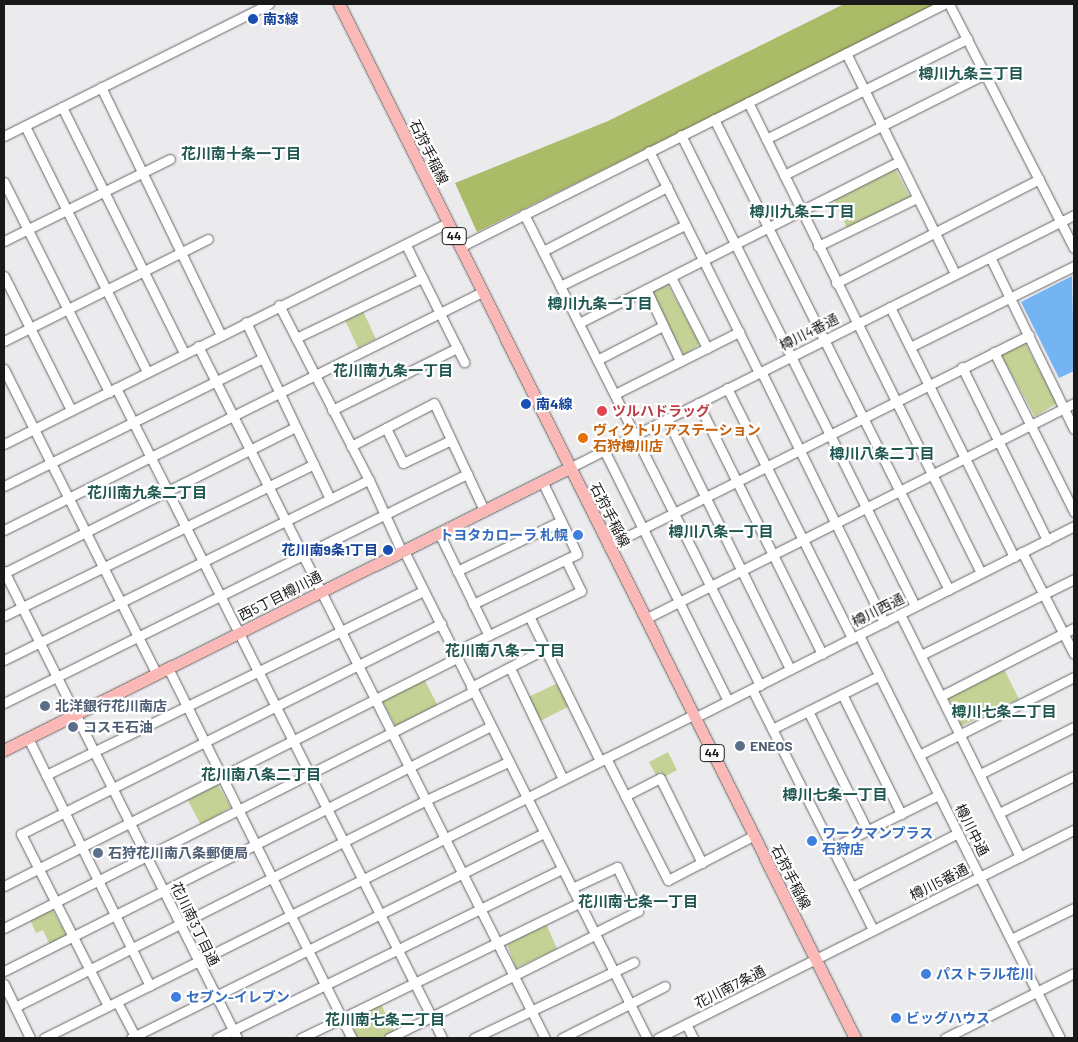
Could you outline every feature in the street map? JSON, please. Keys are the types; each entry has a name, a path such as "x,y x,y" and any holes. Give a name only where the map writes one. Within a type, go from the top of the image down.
{"main road":[{"name":"石狩手稲線","path":"339,4 855,1038"},
{"name":"西5丁目樽川通","path":"4,750 569,468"}],"street":[{"path":"4,136 269,4"},
{"path":"460,246 944,4"},
{"path":"949,4 1074,248"},
{"path":"766,139 967,39"},
{"path":"846,53 898,162 955,274"},
{"path":"784,176 985,74"},
{"path":"101,88 221,335"},
{"path":"748,102 856,324 981,573"},
{"path":"62,107 184,353"},
{"path":"714,119 826,339 949,590"},
{"path":"25,126 147,372"},
{"path":"681,135 915,606"},
{"path":"649,152 884,622"},
{"path":"4,241 170,159"},
{"path":"579,322 898,162"},
{"path":"836,282 934,234 1039,179"},
{"path":"4,182 68,310 112,390 134,421 442,1038"},
{"path":"543,251 667,188"},
{"path":"818,246 917,198"},
{"path":"524,214 711,586 772,728 873,930"},
{"name":"樽川4番通","path":"569,468 1074,215"},
{"path":"4,444 279,305 448,223"},
{"path":"560,286 686,225"},
{"path":"4,341 208,239"},
{"path":"406,245 464,362"},
{"path":"990,257 1074,429"},
{"path":"910,347 1074,266"},
{"path":"4,276 71,410"},
{"path":"671,277 706,348"},
{"path":"296,338 422,278"},
{"path":"646,289 680,361"},
{"path":"4,530 482,292"},
{"path":"279,305 369,480 647,1038"},
{"path":"890,307 966,459 1018,555 1044,594 1074,654"},
{"path":"246,322 330,499"},
{"path":"597,360 664,326"},
{"path":"615,394 738,332"},
{"path":"608,546 895,400 1028,335"},
{"path":"198,346 545,1038"},
{"path":"332,410 457,348"},
{"path":"994,352 1074,512"},
{"path":"4,486 263,358"},
{"path":"962,368 1047,540"},
{"path":"4,369 105,566 157,674"},
{"name":"樽川中通","path":"727,388 855,637 879,676 1060,1038"},
{"path":"351,446 434,403 484,510"},
{"path":"698,403 822,654"},
{"path":"645,619 1074,404"},
{"path":"667,419 790,669"},
{"path":"4,572 296,427"},
{"path":"386,428 403,463 451,440"},
{"path":"604,450 728,701"},
{"path":"4,616 267,485 314,464"},
{"path":"4,703 467,474"},
{"path":"4,660 369,480"},
{"path":"473,604 577,554 542,482"},
{"path":"457,570 560,521"},
{"name":"樽川西通","path":"44,1038 603,759 728,701 1074,526"},
{"path":"439,533 488,636"},
{"path":"4,886 293,740 456,655 488,636 581,591 566,560"},
{"name":"花川南3丁目通","path":"4,572 235,1034"},
{"path":"920,655 1074,579"},
{"path":"46,775 96,754 187,706 340,630 424,591"},
{"path":"900,614 1020,857"},
{"path":"529,616 668,880 753,836"},
{"path":"108,1006 21,834 440,624"},
{"path":"941,696 1074,628"},
{"path":"4,928 56,901 99,882 146,856 392,733 545,649"},
{"path":"168,668 352,1038"},
{"path":"510,668 563,779"},
{"path":"772,728 879,676"},
{"path":"919,755 1074,677"},
{"path":"842,694 901,814"},
{"path":"808,711 867,830"},
{"path":"4,971 491,726"},
{"path":"980,774 1074,727"},
{"path":"28,738 150,986"},
{"path":"15,1007 132,950 426,800 508,762"},
{"path":"999,813 1074,776"},
{"path":"625,796 660,778 702,863"},
{"path":"832,848 939,795"},
{"path":"117,1002 134,1038 544,833"},
{"path":"852,887 958,833"},
{"name":"樽川5番通","path":"815,960 1020,857 1073,833"},
{"path":"389,1038 514,976 638,911 617,867 572,888"},
{"path":"217,1038 235,1034 325,984 480,907 562,869"},
{"path":"301,1038 496,941 579,903"},
{"path":"1012,939 1074,908"},
{"name":"花川南7条通","path":"658,1038 815,960"},
{"path":"474,1038 531,1009 634,962"},
{"path":"945,1038 1074,973"},
{"path":"4,984 30,1038"},
{"path":"562,1038 665,986"},
{"path":"686,1024 693,1038"}],"green space":[{"path":"844,4 939,4 477,232 455,183 608,121"},
{"path":"895,168 910,197 847,228 834,200"},
{"path":"667,283 700,344 684,355 651,293"},
{"path":"363,311 376,339 358,348 345,320"},
{"path":"1024,341 1057,403 1035,417 1001,355"},
{"path":"1004,669 1019,699 961,726 948,697"},
{"path":"423,677 438,706 396,727 381,698"},
{"path":"558,683 570,706 540,721 528,697"},
{"path":"668,752 677,770 664,777 661,772 656,775 649,762"},
{"path":"216,782 231,807 201,825 186,797"},
{"path":"52,909 67,936 50,945 43,930 36,933 30,920"},
{"path":"545,921 557,949 516,968 506,942"},
{"path":"381,1004 394,1031 381,1038 358,1038 350,1022 352,1018"}],"water":[{"path":"1072,276 1074,371 1059,378 1021,302"}],"place":[{"name":"南3線","path":"253,19"},
{"name":"南4線","path":"526,404"},
{"name":"ツルハドラッグ","path":"602,411"},
{"name":"ヴィクトリアステーション 石狩樽川店","path":"583,438"},
{"name":"トヨタカローラ 札幌","path":"578,535"},
{"name":"花川南9条1丁目","path":"388,550"},
{"name":"北洋銀行花川南店","path":"45,706"},
{"name":"コスモ石油","path":"73,727"},
{"name":"ENEOS","path":"740,746"},
{"name":"ワークマンプラス 石狩店","path":"812,841"},
{"name":"石狩花川南八条郵便局","path":"98,853"},
{"name":"パストラル花川","path":"926,974"},
{"name":"セブン-イレブン","path":"176,997"},
{"name":"ビッグハウス","path":"896,1018"}],"district":[{"name":"樽川九条三丁目","path":"971,74"},
{"name":"花川南十条一丁目","path":"241,154"},
{"name":"樽川九条二丁目","path":"802,212"},
{"name":"樽川九条一丁目","path":"600,304"},
{"name":"花川南九条一丁目","path":"393,371"},
{"name":"樽川八条二丁目","path":"882,454"},
{"name":"花川南九条二丁目","path":"147,493"},
{"name":"樽川八条一丁目","path":"721,532"},
{"name":"花川南八条一丁目","path":"505,651"},
{"name":"樽川七条二丁目","path":"1004,712"},
{"name":"花川南八条二丁目","path":"261,775"},
{"name":"樽川七条一丁目","path":"835,795"},
{"name":"花川南七条一丁目","path":"638,902"},
{"name":"花川南七条二丁目","path":"385,1020"}]}
